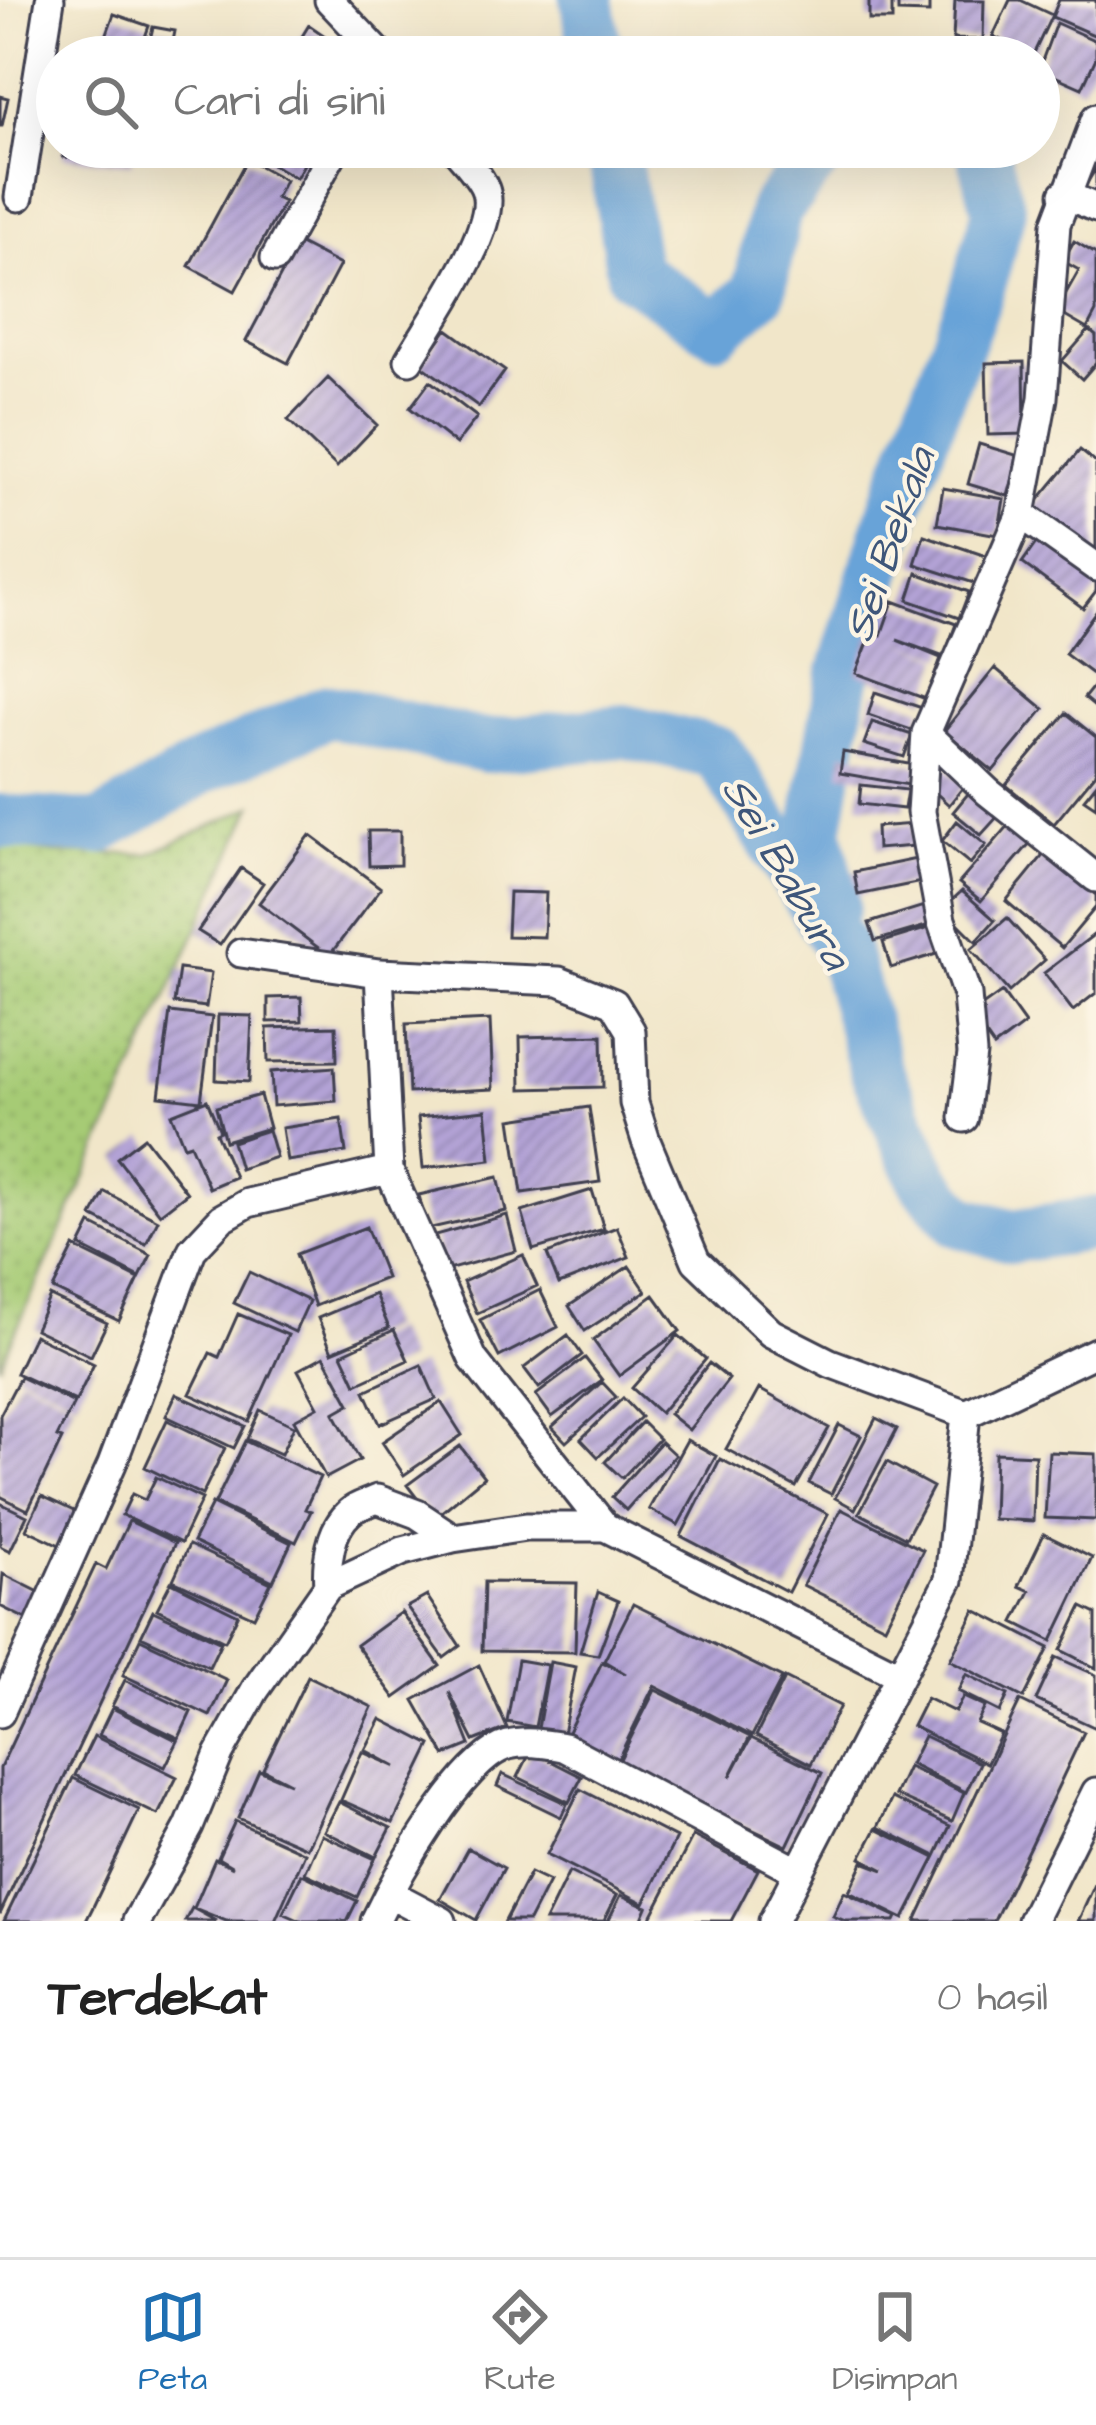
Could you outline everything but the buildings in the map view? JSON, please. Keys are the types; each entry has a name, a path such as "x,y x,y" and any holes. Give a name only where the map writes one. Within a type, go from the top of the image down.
{"street":[{"path":"44,36 50,0"},
{"path":"329,0 363,36"},
{"path":"19,197 36,89"},
{"path":"964,1118 972,1054 967,995 941,920 921,812 926,733 1021,514 1050,342 1052,252 1064,194 1096,118"},
{"path":"275,258 325,168"},
{"path":"409,359 482,231 488,206 486,188 470,168"},
{"path":"1064,194 1096,208"},
{"path":"1021,514 1096,567"},
{"path":"926,733 988,792 1096,878"},
{"path":"241,953 379,973 559,981 614,1003 631,1031 634,1103 646,1142 696,1261 771,1334 830,1363 966,1414 1096,1352"},
{"path":"379,973 389,1170 473,1359 605,1528 899,1675"},
{"path":"0,1713 112,1464 192,1250 222,1218 248,1203 389,1170"},
{"path":"773,1921 899,1675 938,1609 949,1580 966,1414"},
{"path":"328,1586 326,1562 338,1529 350,1511 377,1499 417,1514 453,1538"},
{"path":"137,1921 255,1690 328,1586 404,1551 453,1538 526,1527 605,1528"},
{"path":"375,1921 467,1771 493,1752 524,1744 564,1748 797,1871"},
{"path":"1032,1921 1096,1792"},
{"path":"388,1893 442,1921"}],"green space":[{"path":"253,806 0,1366 0,844 55,853 149,854"}],"waterway":[{"name":"Sei Bekala","path":"587,0 593,36"},
{"name":"Sei Bekala","path":"616,168 633,273 716,329 759,292 775,210 808,168"},
{"name":"Sei Bekala","path":"833,906 816,830 843,678 897,503 975,298 999,211 988,168"},
{"name":"Sei Babura","path":"0,821 99,828 203,767 329,711 486,746 624,731 718,753 842,949 876,1070 925,1181 959,1221 1014,1236 1096,1223"}]}
